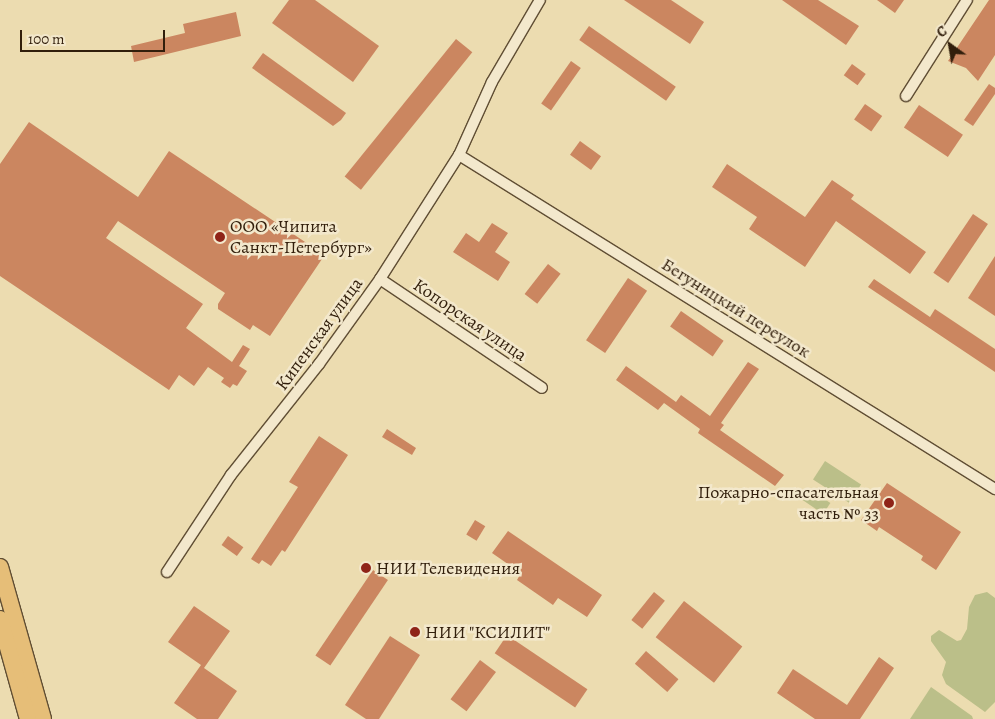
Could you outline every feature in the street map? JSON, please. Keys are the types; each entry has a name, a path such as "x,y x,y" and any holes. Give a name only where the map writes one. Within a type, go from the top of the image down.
{"highway":[{"path":"0,567 43,719"},
{"path":"0,619 28,719"}],"street":[{"name":"Кипенская улица","path":"167,572 231,475 320,364 380,279 459,155 492,82 540,0"},
{"path":"906,96 967,0"},
{"name":"Бегуницкий переулок","path":"459,155 995,489"},
{"name":"Копорская улица","path":"380,279 542,388"}],"green space":[{"path":"825,461 861,484 849,503 813,479"},
{"path":"808,488 830,503 823,514 801,499"},
{"path":"987,592 995,598 995,702 985,712 946,684 942,675 946,662 931,641 931,636 939,630 957,641 961,640 967,629 969,607 975,595"},
{"path":"931,687 972,716 973,719 910,719"}],"building":[{"path":"289,0 315,0 379,46 353,82 272,23"},
{"path":"624,0 671,0 704,22 690,44"},
{"path":"782,0 818,0 859,26 846,45"},
{"path":"877,0 904,0 895,13"},
{"path":"989,0 995,0 995,55 978,81 966,68 948,61"},
{"path":"236,12 241,36 134,62 131,46 185,33 183,24"},
{"path":"589,26 676,87 666,101 579,40"},
{"path":"456,39 472,52 361,190 345,177"},
{"path":"263,53 346,113 341,120 333,126 252,68"},
{"path":"571,61 581,68 551,110 541,104"},
{"path":"852,64 866,74 858,85 844,75"},
{"path":"989,84 995,88 995,94 973,126 964,120"},
{"path":"865,104 882,116 871,132 854,120"},
{"path":"919,105 963,135 948,157 904,127"},
{"path":"29,122 138,197 169,151 320,252 322,259 270,336 253,325 250,330 218,309 218,304 225,293 118,221 106,238 203,304 186,328 232,362 243,345 250,349 239,366 247,371 237,386 233,384 230,388 221,382 224,378 208,367 194,386 179,375 169,390 0,276 0,164"},
{"path":"580,141 601,156 591,170 570,155"},
{"path":"727,164 805,217 832,180 854,195 851,199 926,252 910,274 836,221 805,267 749,229 757,217 712,187"},
{"path":"973,214 988,224 948,283 933,273"},
{"path":"492,223 508,233 495,252 510,262 498,281 453,252 466,233 479,242"},
{"path":"995,256 995,316 968,298"},
{"path":"548,264 561,274 537,304 525,294"},
{"path":"628,278 647,291 605,353 586,340"},
{"path":"874,279 930,317 935,309 995,349 995,372 868,287"},
{"path":"681,311 724,341 713,356 670,327"},
{"path":"748,362 759,369 721,423 724,425 720,430 784,475 775,486 698,433 700,429 664,403 658,410 616,380 626,366 676,402 681,395 710,416"},
{"path":"387,429 416,448 412,455 382,437"},
{"path":"319,436 348,455 285,552 282,550 271,566 262,560 259,564 251,559 298,487 289,482"},
{"path":"887,483 961,532 936,570 921,560 923,556 879,527 877,531 861,520"},
{"path":"475,520 485,526 477,541 466,535"},
{"path":"508,531 602,595 587,617 558,598 553,605 517,580 521,573 492,553"},
{"path":"228,536 243,547 237,556 222,545"},
{"path":"373,570 388,580 330,665 315,655"},
{"path":"654,592 665,601 642,629 631,620"},
{"path":"684,601 742,647 714,683 656,637"},
{"path":"194,606 230,631 204,668 237,691 218,719 197,719 174,703 201,665 168,642"},
{"path":"507,635 587,689 575,707 495,653"},
{"path":"390,636 420,655 379,719 366,719 345,705"},
{"path":"646,651 678,679 667,692 635,664"},
{"path":"879,657 894,668 860,719 815,719 777,693 793,669 847,705"},
{"path":"480,660 496,672 466,711 451,699"}],"place":[{"name":"ООО «Чипита Санкт-Петербург»","path":"220,237"},
{"name":"Пожарно-спасательная часть № 33","path":"889,503"},
{"name":"НИИ Телевидения","path":"366,568"},
{"name":"НИИ \"КСИЛИТ\"","path":"415,632"}]}
